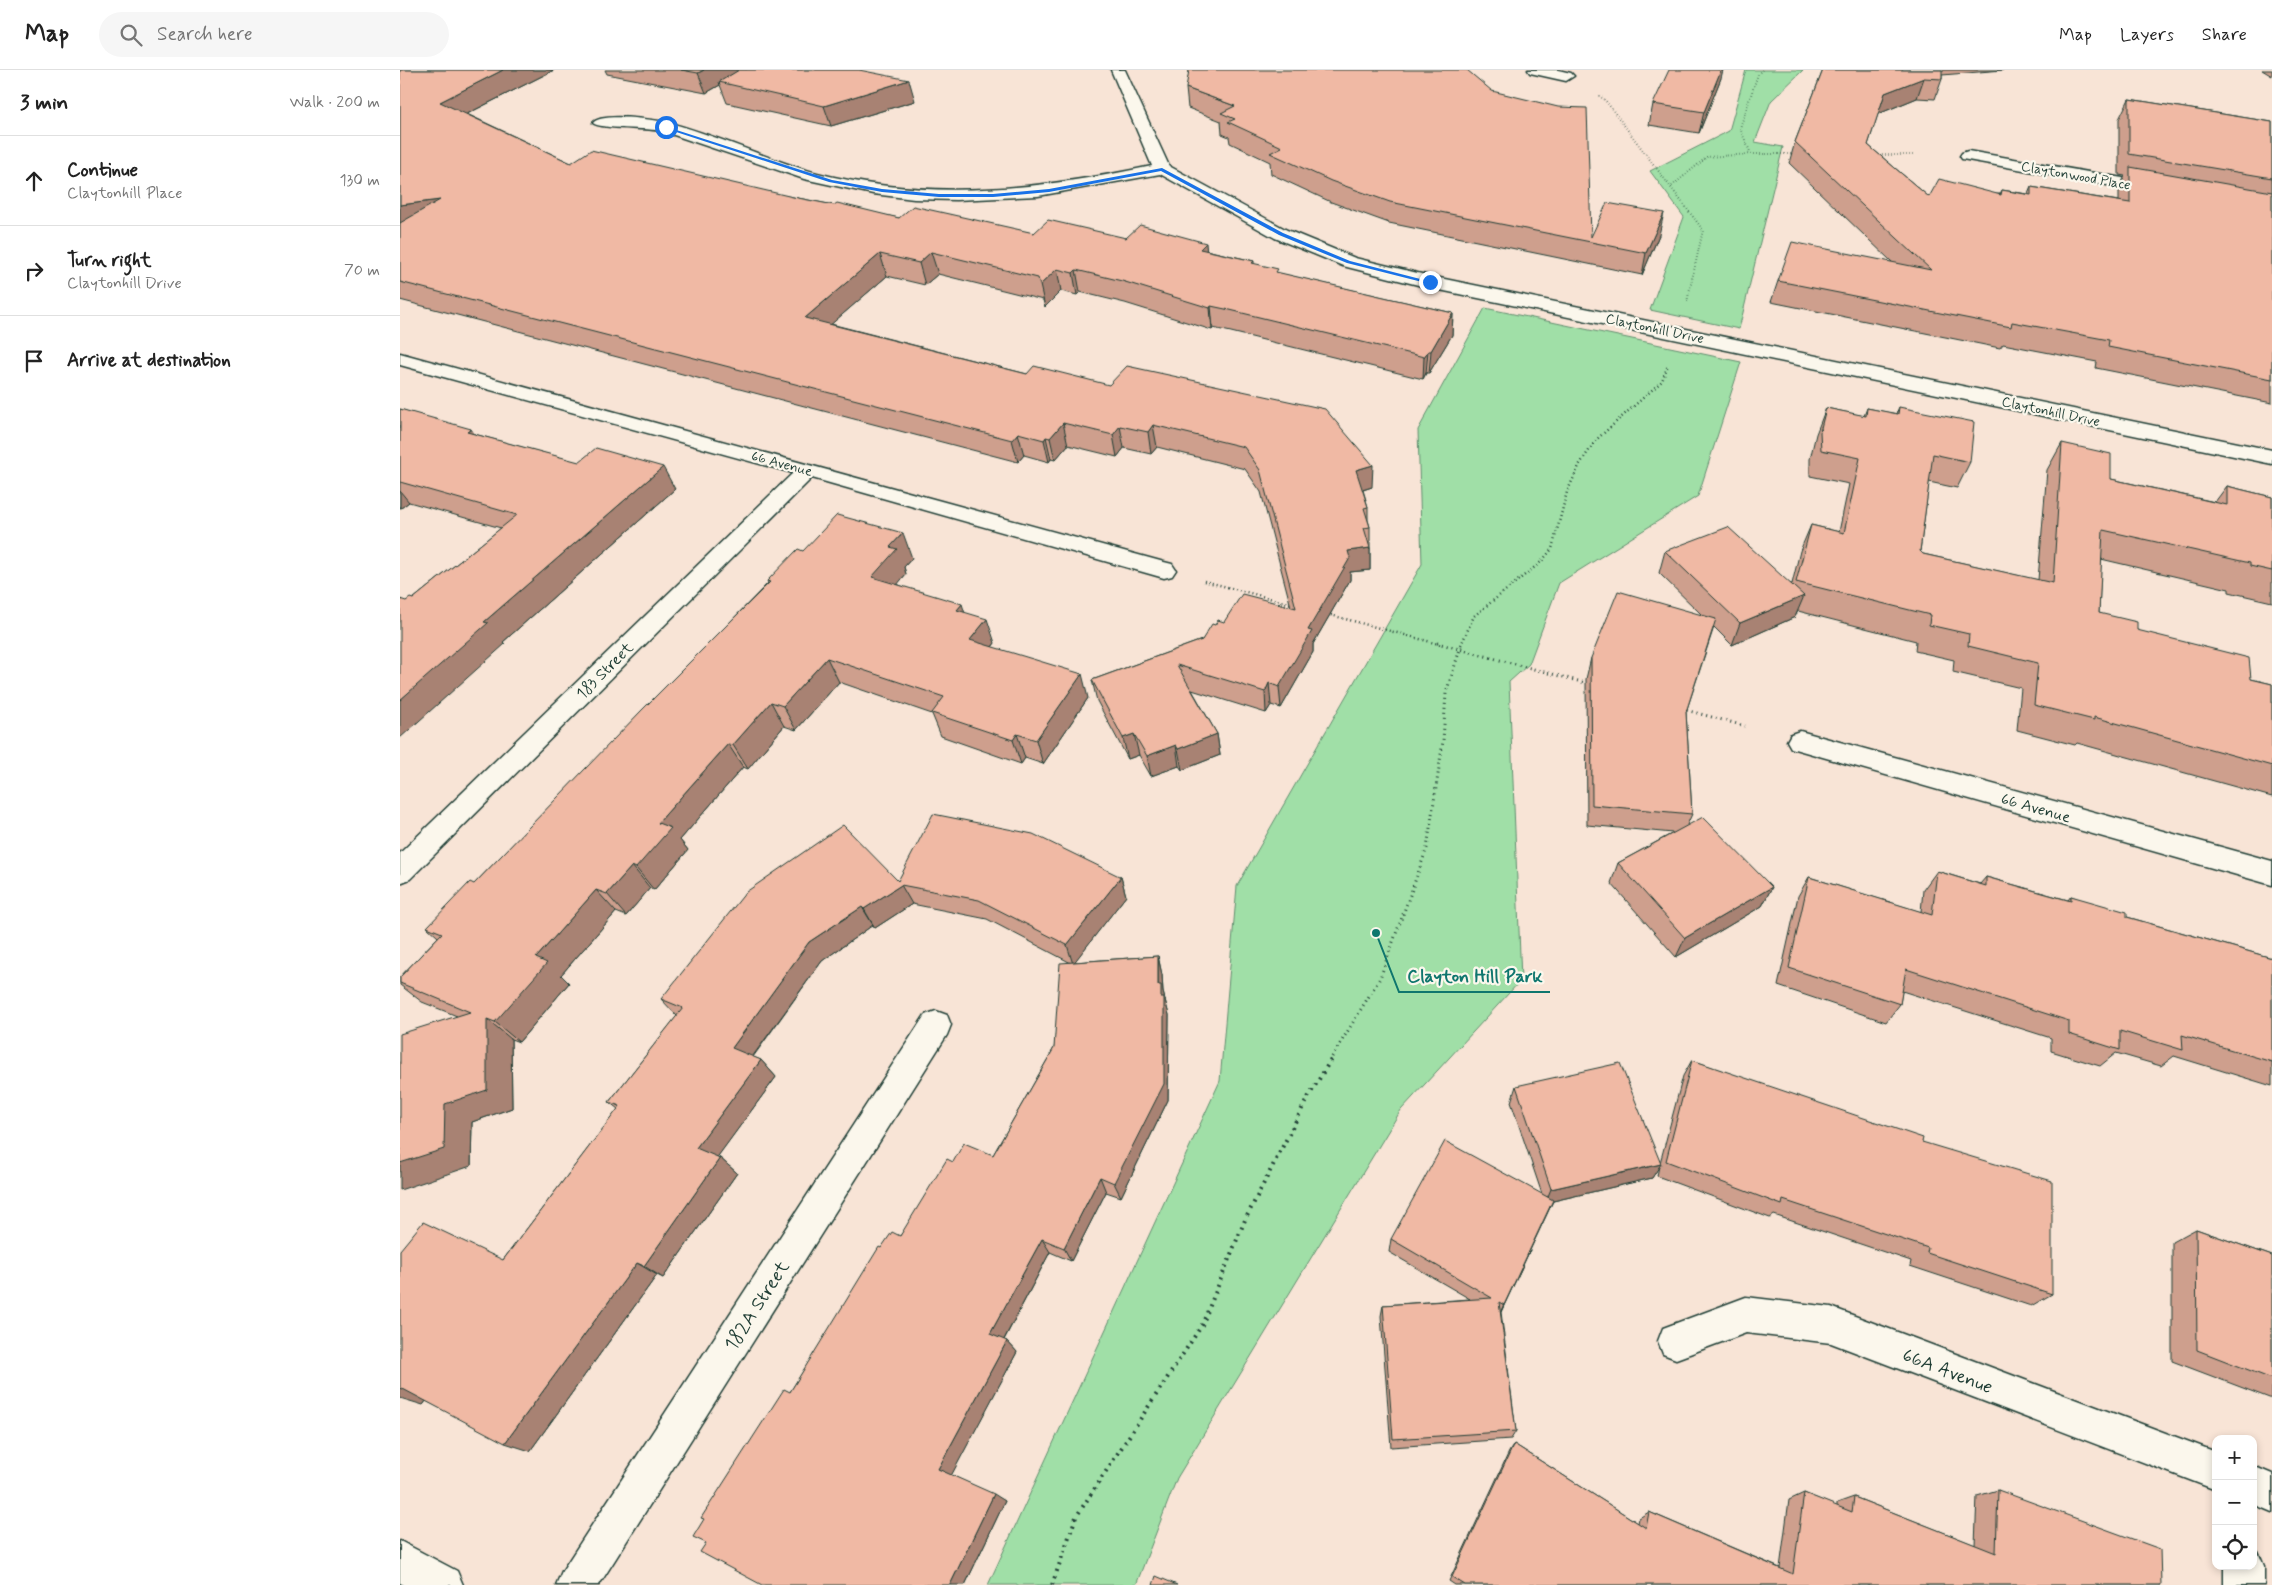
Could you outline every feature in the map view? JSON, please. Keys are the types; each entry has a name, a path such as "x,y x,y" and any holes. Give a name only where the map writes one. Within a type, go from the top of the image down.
{"street":[{"path":"601,124 646,123 666,127 831,181 882,190 920,194 993,195 1049,191 1162,169 1118,70"},
{"path":"1535,70 1566,76"},
{"name":"Claytonwood Place","path":"1968,156 2176,192"},
{"name":"Claytonhill Drive","path":"1162,169 1281,234 1348,262 1430,282 2272,457"},
{"name":"66 Avenue","path":"400,359 808,470 1164,570"},
{"name":"183 Street","path":"400,871 808,470"},
{"name":"66 Avenue","path":"1800,740 2272,873"},
{"name":"182A Street","path":"576,1585 936,1025"},
{"name":"66A Avenue","path":"1676,1340 1746,1315 1831,1325 2212,1469"},
{"path":"2257,1486 2272,1492"},
{"path":"400,1561 443,1585"},
{"path":"2244,1570 2244,1585"}],"path":[{"path":"1750,154 1740,128 1758,74 1762,70"},
{"path":"1599,96 1605,100 1672,186 1703,230 1686,305"},
{"path":"1672,186 1707,157 1750,154 1799,154"},
{"path":"1876,155 1914,155"},
{"path":"1052,1585 1076,1517 1202,1325 1245,1220 1306,1101 1380,978 1427,848 1443,741 1446,693 1459,649 1474,616 1541,562 1552,549 1567,492 1580,464 1596,440 1662,381 1671,358"},
{"path":"1204,581 1298,606"},
{"path":"1317,611 1592,685"},
{"path":"1678,708 1744,726"}],"green space":[{"path":"1746,70 1803,70 1771,101 1755,142 1783,147 1739,329 1650,310 1684,217 1650,171 1729,131"},
{"path":"1485,308 1741,362 1698,496 1559,583 1529,664 1509,682 1521,980 1401,1110 1177,1478 1136,1585 988,1585 1220,1081 1237,886 1422,564 1418,430"}],"building":[{"path":"400,70 503,70 440,102 571,163 591,150 793,197 834,205 837,203 899,218 913,206 1034,233 1048,220 1126,238 1140,225 1206,243 1200,249 1254,261 1252,263 1278,269 1276,272 1453,313 1431,351 1428,351 1424,357 1230,310 1211,306 1210,308 1122,281 1076,270 1073,273 1057,269 1040,285 1038,278 931,252 919,263 880,254 805,318 1027,374 1034,366 1109,385 1127,366 1325,409 1373,465 1356,470 1368,507 1364,508 1370,527 1364,528 1370,548 1348,551 1350,558 1308,630 1312,631 1279,687 1269,683 1265,692 1177,665 1217,734 1178,749 1176,745 1147,756 1134,734 1123,738 1092,680 1202,640 1212,624 1215,625 1218,620 1224,622 1242,594 1296,608 1260,470 1244,447 1153,425 1148,432 1120,426 1113,435 1063,423 1050,438 1046,437 1044,440 1018,433 1012,440 400,282 400,223 440,200 400,205"},
{"path":"681,70 704,70 698,73"},
{"path":"739,70 859,70 909,80 824,106 719,82"},
{"path":"1189,70 1467,70 1492,91 1558,107 1587,108 1591,237 1607,203 1664,213 1646,253 1390,202 1331,181 1270,153 1282,147 1228,122 1235,119 1221,113 1235,106 1186,88"},
{"path":"1669,70 1721,70 1704,112 1653,104"},
{"path":"1823,70 1942,70 1942,79 1924,78 1885,93 1868,145 1929,197 1939,179 2001,195 2002,190 2031,195 2031,187 2130,203 2130,167 2272,192 2272,379 2108,347 2109,340 2012,322 2011,327 1778,281 1792,242 1931,270 1795,142"},
{"path":"2129,99 2272,122 2272,178 2129,154"},
{"path":"1899,407 1974,422 1970,462 1933,454 1920,551 1923,554 2053,583 2062,443 2111,454 2111,479 2227,505 2227,486 2272,497 2272,571 2250,566 2250,563 2103,530 2099,613 2137,622 2137,630 2249,658 2251,679 2272,684 2272,766 2094,717 2094,720 2034,705 2038,663 1968,646 1969,634 1929,625 1930,615 1796,582 1811,525 1844,533 1860,458 1821,450 1820,432 1826,408 1866,416 1867,408 1898,414"},
{"path":"400,409 471,429 467,432 579,462 596,448 663,467 484,622 488,623 400,700 400,599 406,601 410,598 413,599 517,515 400,482"},
{"path":"837,515 903,533 890,547 897,549 872,577 962,604 957,610 987,619 970,640 1082,674 1036,740 1017,734 1013,740 932,713 944,697 827,658 783,706 771,702 733,745 728,744 658,823 671,828 636,868 632,866 607,894 596,890 536,958 547,963 495,1022 487,1019 487,1090 445,1104 444,1149 400,1163 400,1034 470,1012 400,983 400,977 442,933 427,927 470,882 474,884 641,711 770,582 767,581 798,549 803,551"},
{"path":"1728,527 1804,596 1740,623 1665,551"},
{"path":"1618,591 1716,619 1686,712 1692,814 1592,805 1591,658"},
{"path":"933,814 1033,834 1121,877 1067,945 979,900 901,885 864,909 862,907 809,942 732,1048 761,1060 696,1148 720,1158 644,1266 637,1263 505,1443 400,1389 400,1250 423,1222 503,1260 620,1106 609,1102 683,1008 661,999 746,892 843,825 898,881"},
{"path":"1703,817 1772,887 1685,938 1618,863"},
{"path":"1937,871 1986,886 1986,877 2071,901 2071,896 2127,912 2127,917 2272,958 2272,1062 2182,1035 2183,1050 2120,1031 2120,1050 2069,1034 2069,1021 1906,969 1900,1004 1789,968 1809,877 1932,915"},
{"path":"1158,956 1158,985 1161,985 1161,998 1164,998 1164,1084 1114,1183 1100,1177 1064,1248 1042,1239 990,1334 1007,1341 938,1469 994,1494 950,1585 762,1585 700,1552 706,1543 693,1537 704,1519 701,1518 784,1389 790,1392 879,1247 881,1248 892,1232 900,1236 947,1159 953,1162 964,1143 993,1155 1054,1048 1060,963"},
{"path":"1692,1060 1923,1138 1922,1142 2052,1181 2052,1294 1927,1253 1928,1248 1783,1200 1782,1205 1666,1161"},
{"path":"1620,1063 1661,1164 1551,1189 1516,1086"},
{"path":"1445,1141 1553,1200 1504,1305 1499,1302 1516,1431 1393,1439 1383,1305 1492,1298 1391,1239"},
{"path":"2196,1229 2272,1256 2272,1379 2197,1350"},
{"path":"1514,1444 1646,1528 1649,1512 1793,1574 1804,1493 1852,1512 1854,1497 1996,1553 1998,1490 2160,1549 2161,1585 1465,1585 1452,1577"},
{"path":"1156,1576 1177,1585 1153,1585"}],"place":[{"name":"Clayton Hill Park","path":"1376,933"}],"route":[{"path":"666,127 831,181 882,190 939,195 993,195 1049,191 1162,169 1281,234 1348,262 1430,282"}]}
